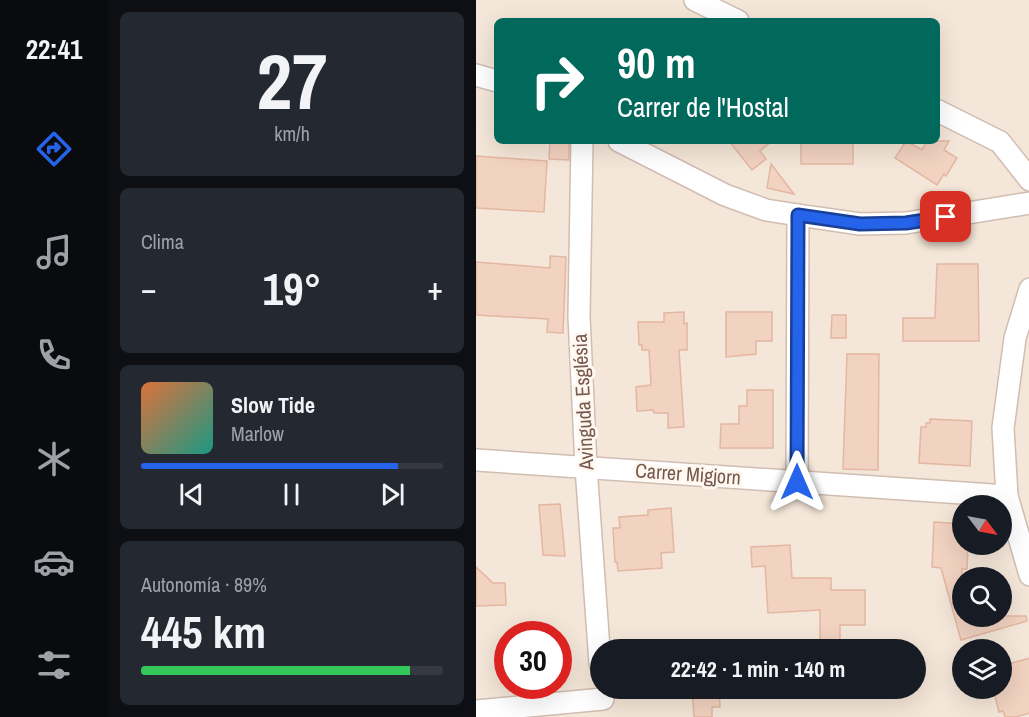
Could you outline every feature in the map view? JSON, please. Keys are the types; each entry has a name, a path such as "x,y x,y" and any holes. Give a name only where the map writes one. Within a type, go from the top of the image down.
{"street":[{"path":"695,0 732,18"},
{"path":"476,75 494,80"},
{"path":"940,112 1000,142 1030,180"},
{"name":"Avinguda Església","path":"582,144 579,316 586,467 598,639"},
{"path":"625,144 725,195 766,210 798,215 860,224 906,223 1030,203"},
{"path":"797,482 798,215"},
{"path":"1007,495 1003,428 1015,338 1030,290"},
{"name":"Carrer Migjorn","path":"476,460 992,495"},
{"path":"1012,513 1030,575"},
{"path":"476,711 604,701"}],"shaded area":[{"path":"476,0 1029,0 1029,717 476,717"}],"building":[{"path":"940,141 949,141 944,150 957,158 946,176 944,174 937,185 895,158 904,144 911,144 922,150 925,144 940,144"},
{"path":"550,144 569,144 569,160 549,159"},
{"path":"731,144 768,144 760,151 766,159 752,170"},
{"path":"801,144 853,144 853,164 801,164"},
{"path":"476,156 547,161 544,212 476,208"},
{"path":"771,164 794,194 767,188"},
{"path":"550,256 566,257 563,333 547,332 548,319 476,315 476,262 550,268"},
{"path":"937,264 978,264 979,341 903,341 903,318 935,318"},
{"path":"684,312 684,324 687,323 687,350 679,350 684,427 668,428 668,413 654,413 653,410 637,411 636,387 651,385 649,350 642,350 642,345 639,345 638,322 664,322 664,313"},
{"path":"726,312 772,312 772,341 756,341 756,354 726,357"},
{"path":"832,315 846,315 846,338 831,338"},
{"path":"847,354 879,354 878,470 843,469"},
{"path":"747,390 773,390 773,448 720,448 721,424 739,424 739,406 747,406"},
{"path":"930,419 972,421 970,466 919,463 921,427 926,427"},
{"path":"560,504 565,556 543,555 539,505"},
{"path":"671,508 674,552 661,553 662,568 618,571 617,562 615,562 613,528 620,528 619,517 648,515 648,510"},
{"path":"934,522 952,523 952,555 968,555 967,567 952,567 952,608 941,568 932,567"},
{"path":"790,545 792,578 831,578 831,590 865,590 865,625 840,625 840,639 820,639 820,610 768,613 765,566 752,567 751,547"},
{"path":"476,567 493,583 505,583 506,605 476,606"},
{"path":"1012,616 1026,616 1027,621 1012,625"},
{"path":"957,627 1006,627 964,639 961,639"},
{"path":"1030,658 1030,713 1005,717 1003,711 999,712 996,699 1012,699 1012,663"},
{"path":"693,699 720,699 720,707 712,707 712,717 694,717"}],"route":[{"path":"797,482 798,215 860,224 906,223 946,217"}]}
